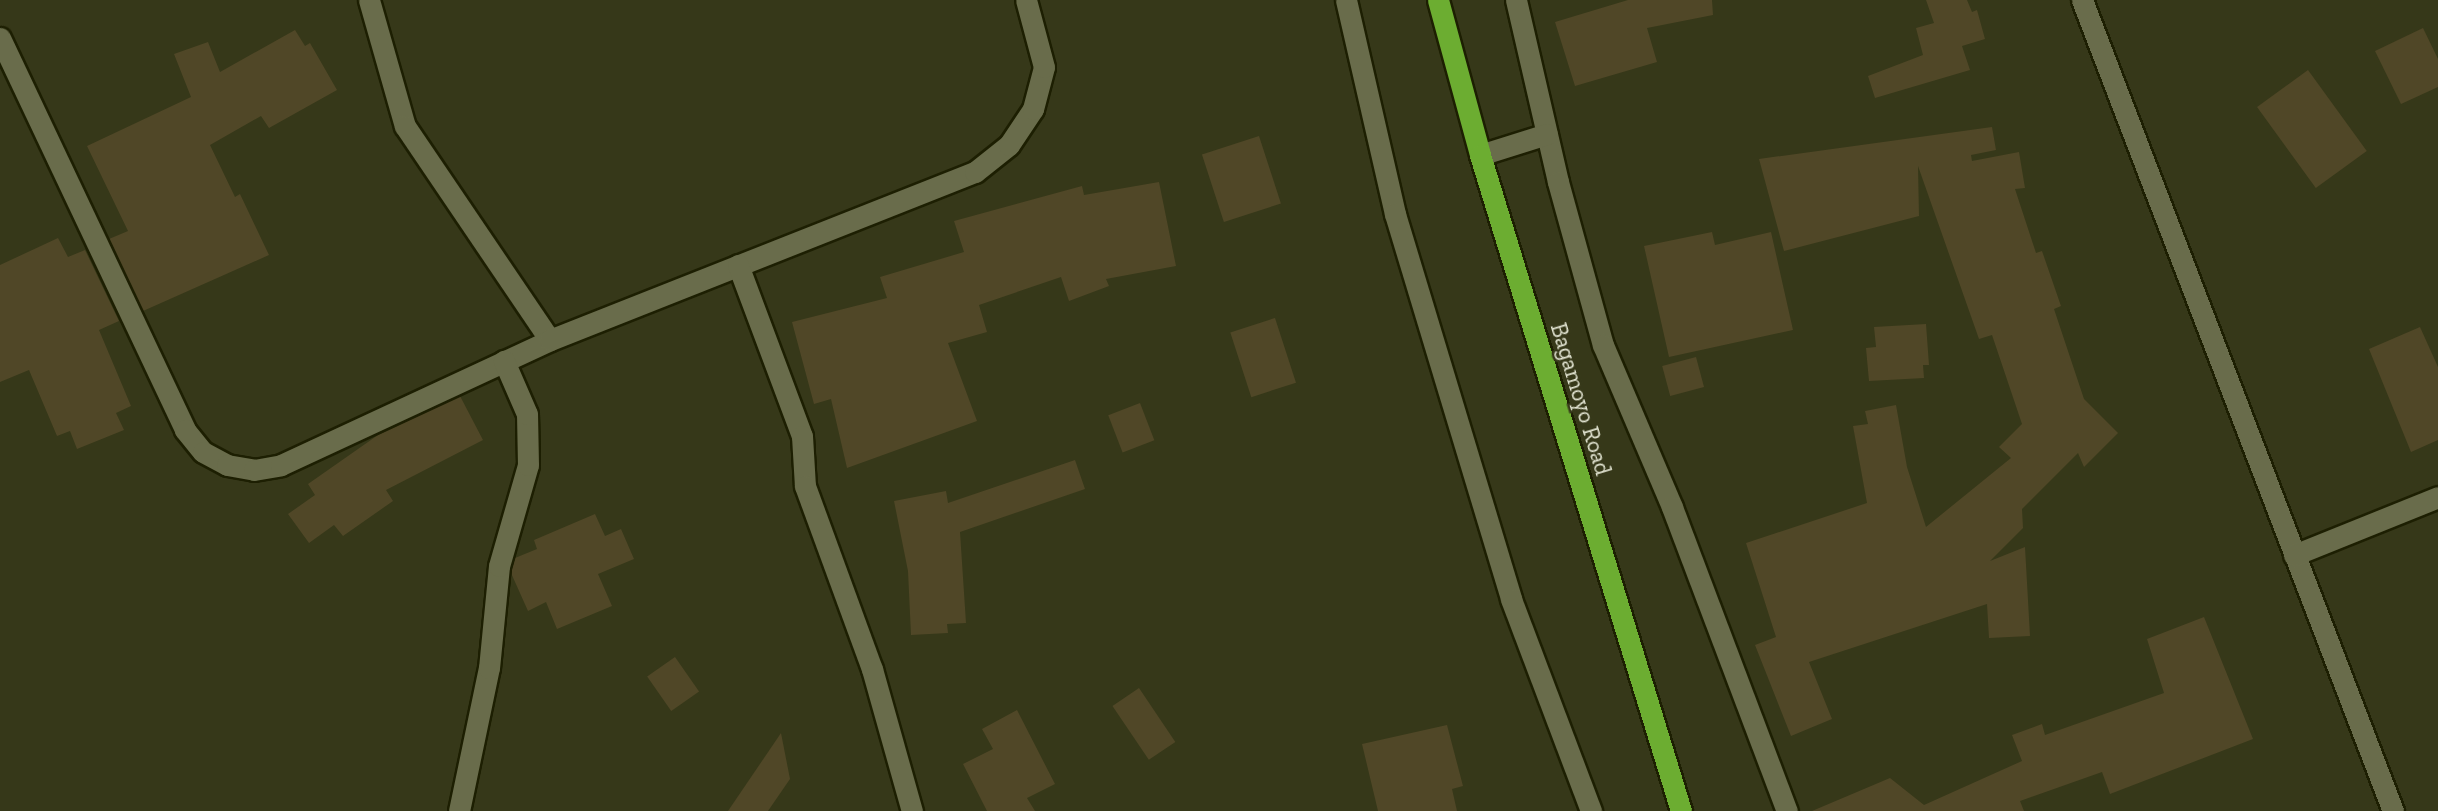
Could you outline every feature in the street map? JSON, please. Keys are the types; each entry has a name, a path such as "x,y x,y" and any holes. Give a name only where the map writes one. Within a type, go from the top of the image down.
{"highway":[{"name":"Bagamoyo Road","path":"1438,0 1480,155 1681,811"}],"street":[{"path":"369,0 405,126 550,340"},
{"path":"0,38 185,430 203,452 227,465 254,470 281,465 550,340 975,172 1009,145 1033,109 1044,67 1026,0"},
{"path":"1346,0 1395,214 1511,599 1591,811"},
{"path":"1516,0 1547,134 1603,345 1672,507 1787,811"},
{"path":"2082,0 2392,811"},
{"path":"1480,155 1547,134"},
{"path":"738,265 802,436 805,486 873,669 912,811"},
{"path":"459,811 489,668 499,566 528,465 527,414 504,361"},
{"path":"2294,555 2438,497"}],"building":[{"path":"1628,0 1712,0 1713,15 1647,28 1657,62 1575,86 1555,22"},
{"path":"1926,0 1967,0 1972,12 1977,10 1985,39 1962,46 1970,70 1875,98 1868,76 1923,55 1916,28 1934,23"},
{"path":"2423,28 2438,59 2438,87 2401,104 2375,51"},
{"path":"295,30 305,46 310,43 337,90 269,128 261,116 210,145 235,197 240,194 269,255 143,311 109,239 128,231 87,146 191,97 174,54 208,42 220,72"},
{"path":"2308,70 2367,151 2316,188 2257,107"},
{"path":"1992,127 1996,150 1971,155 1972,161 2019,152 2025,188 2015,189 2036,253 2042,251 2061,306 2054,309 2084,399 2118,433 2084,467 2078,453 2022,509 2023,528 1990,561 2025,547 2030,636 1989,638 1987,604 1809,662 1832,719 1791,736 1755,645 1776,637 1746,543 1867,503 1853,426 1868,424 1865,411 1896,405 1907,467 1926,527 2011,458 1999,447 2022,424 1992,335 1979,339 1918,166 1919,216 1784,251 1759,159"},
{"path":"1259,136 1281,204 1224,222 1202,155"},
{"path":"1159,182 1176,266 1106,279 1109,286 1069,301 1061,277 979,305 987,332 948,343 977,421 847,468 831,399 814,404 792,322 887,298 880,277 964,252 954,221 1082,186 1084,195"},
{"path":"1712,232 1715,245 1771,232 1793,330 1669,357 1644,246"},
{"path":"58,238 68,257 85,250 119,321 99,330 131,406 116,413 124,430 77,449 70,431 57,436 29,370 0,382 0,265"},
{"path":"1275,318 1296,383 1251,397 1230,333"},
{"path":"1926,324 1929,365 1923,365 1924,378 1869,381 1866,348 1876,347 1874,327"},
{"path":"2420,327 2438,367 2438,440 2411,452 2369,349"},
{"path":"1696,357 1704,387 1670,396 1662,366"},
{"path":"460,396 483,440 386,490 393,501 343,536 334,525 309,543 288,514 315,495 308,484 378,435"},
{"path":"1140,403 1154,440 1123,453 1108,415"},
{"path":"1075,460 1085,489 960,532 966,623 947,624 948,633 911,635 908,571 894,501 946,491 948,503"},
{"path":"595,514 605,536 621,529 634,559 598,574 612,606 557,629 546,602 528,611 511,573 515,558 537,549 534,540"},
{"path":"2204,617 2253,739 2110,794 2102,772 2020,801 2024,811 1812,811 1890,778 1924,805 2022,761 2012,735 2042,724 2045,735 2164,693 2147,639"},
{"path":"675,657 699,691 671,711 647,677"},
{"path":"1139,688 1175,742 1149,760 1112,706"},
{"path":"1017,710 1055,784 1027,798 1035,811 987,811 963,764 993,749 982,729"},
{"path":"1447,725 1463,786 1452,789 1457,811 1378,811 1362,744"},
{"path":"781,733 790,779 768,811 728,811"}]}
